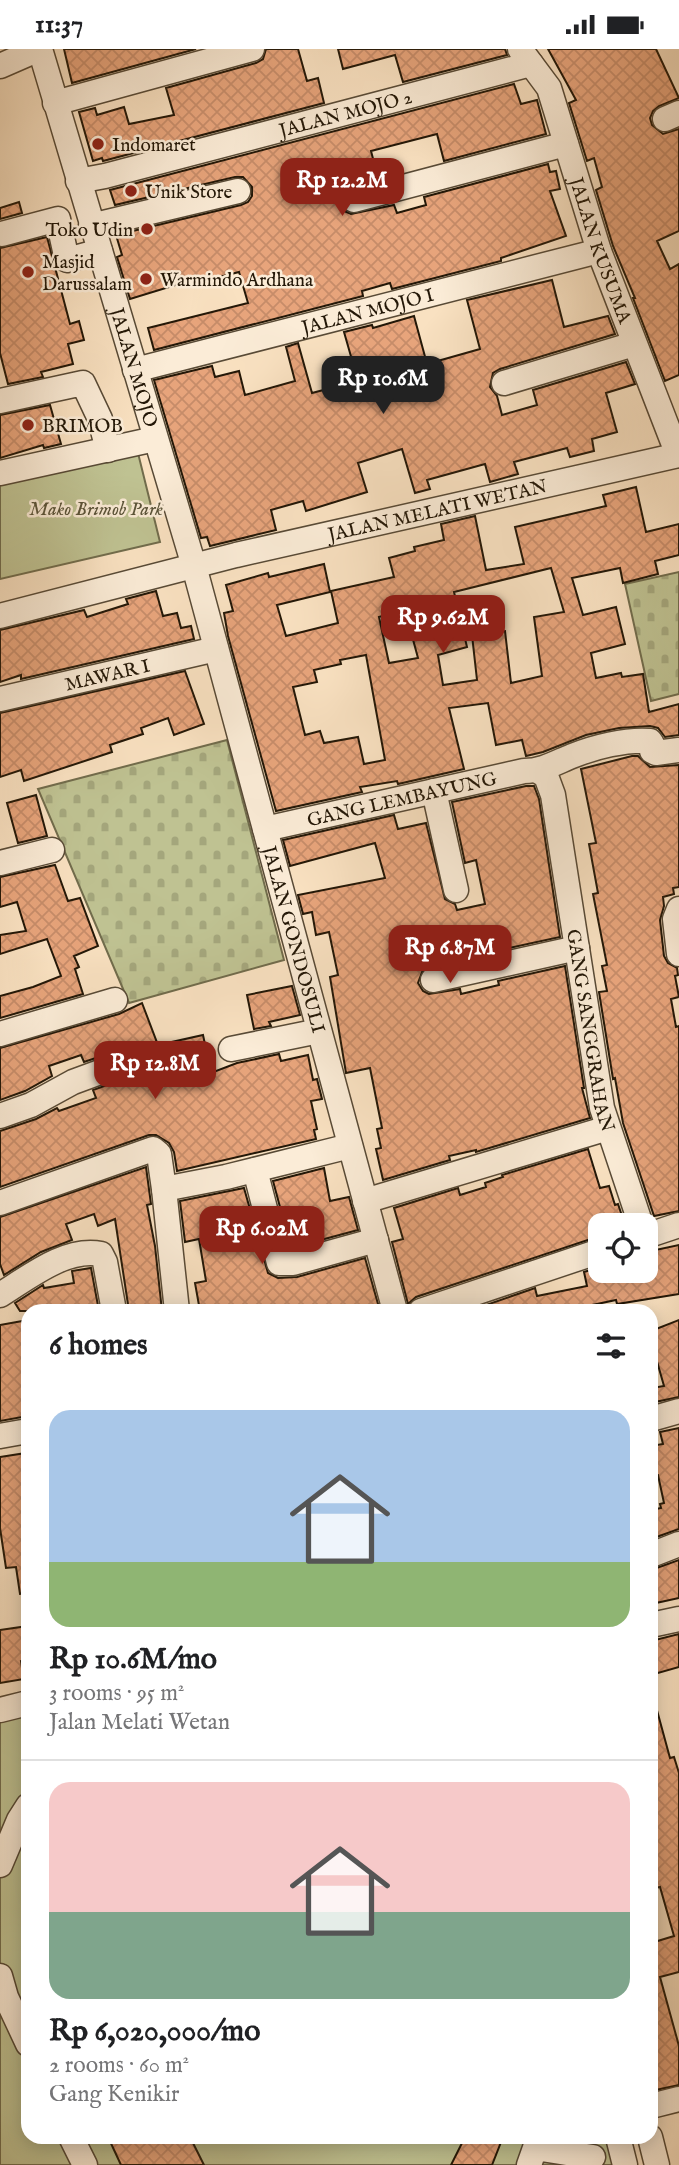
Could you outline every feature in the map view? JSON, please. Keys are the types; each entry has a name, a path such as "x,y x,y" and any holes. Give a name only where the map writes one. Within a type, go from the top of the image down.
{"street":[{"path":"0,66 39,49"},
{"name":"JALAN MOJO","path":"39,49 194,566"},
{"path":"55,103 252,49"},
{"name":"JALAN KUSUMA","path":"526,57 549,88 599,251 678,455"},
{"name":"JALAN MOJO 2","path":"78,181 105,176 526,57"},
{"path":"354,200 566,144"},
{"path":"91,226 238,191"},
{"path":"2,234 58,219 67,260 100,251"},
{"name":"JALAN MOJO I","path":"135,370 599,251"},
{"path":"504,383 634,344"},
{"path":"1,399 83,383 100,418 108,450"},
{"path":"0,473 155,439"},
{"name":"JALAN MELATI WETAN","path":"0,616 194,566 678,455"},
{"name":"JALAN GONDOSULI","path":"194,566 393,1304"},
{"name":"MAWAR I","path":"0,699 216,649"},
{"name":"GANG LEMBAYUNG","path":"265,829 524,771 538,771 574,755 634,742 651,741 652,751 656,753 679,750"},
{"name":"GANG SANGGRAHAN","path":"365,1201 608,1128 602,1108 553,795 546,776 538,771"},
{"path":"435,791 456,890"},
{"path":"0,863 52,850"},
{"path":"677,914 679,954"},
{"path":"433,980 577,949"},
{"path":"0,1034 115,1000"},
{"path":"231,1049 319,1031"},
{"path":"0,1116 31,1105 73,1082 138,1058"},
{"path":"608,1128 637,1213"},
{"path":"164,1189 350,1146"},
{"path":"0,1203 153,1149 159,1154 176,1304"},
{"path":"255,1170 279,1263 293,1263 376,1240"},
{"path":"658,1232 679,1225"},
{"path":"0,1295 65,1259 94,1253 101,1254 105,1262 113,1304"},
{"path":"445,1304 588,1255"},
{"path":"658,1417 679,1411"},
{"path":"0,1436 21,1432"},
{"path":"658,1552 679,1544"},
{"path":"658,1624 679,1619"},
{"path":"0,1710 21,1705"},
{"path":"0,1865 21,1817"},
{"path":"2,1991 21,2030"},
{"path":"658,2104 679,2099"},
{"path":"74,2144 85,2165"},
{"path":"620,2144 625,2165"},
{"path":"652,2144 657,2165"},
{"path":"534,2150 593,2157"}],"green space":[{"name":"Mako Brimob Park","path":"137,449 160,542 0,579 0,481"},
{"path":"679,572 679,694 651,701 625,584"},
{"path":"227,740 284,960 129,1003 38,789"},
{"path":"21,1714 21,2144 609,2144 614,2165 0,2165 0,1719"}],"building":[{"path":"64,49 196,49 72,83"},
{"path":"266,49 298,49 307,81 318,78 324,103 103,161 102,158 93,161 79,112 95,108 97,115 124,107 129,124 174,115 166,88 256,63 263,59"},
{"path":"338,49 505,49 507,55 403,82 395,55 343,69"},
{"path":"548,49 656,49 679,98 659,106 650,118 652,125 663,134 679,129 679,231 657,241 670,269 679,264 679,375 665,381 613,246 596,190 602,187 594,158 587,161 569,103 576,100"},
{"path":"514,84 521,104 537,100 546,134 444,161 437,134 371,151 378,178 344,189 340,195 340,204 344,211 351,214 394,205 397,213 426,205 424,197 548,164 550,172 556,171 560,189 550,191 566,236 501,258 501,261 392,289 390,283 362,291 363,296 154,350 148,328 248,303 239,272 196,283 195,279 130,299 117,257 122,255 116,235 241,205 248,202 252,196 252,187 243,177 235,177 115,205 110,190"},
{"path":"19,202 22,213 0,219 0,208"},
{"path":"47,237 70,324 79,321 84,340 68,344 73,364 41,372 43,377 8,384 0,353 0,248"},
{"path":"552,280 564,327 608,316 615,334 500,369 493,373 490,387 497,396 502,415 537,405 533,390 626,362 635,384 606,393 617,432 592,439 594,451 570,457 567,448 514,462 518,474 490,482 485,464 427,480 430,489 415,493 402,449 358,463 367,492 306,511 303,501 271,510 276,530 210,546 207,537 201,538 154,380 212,366 215,377 239,371 245,395 295,381 286,347 298,343 312,393 358,381 344,332 372,325 373,328 414,316 427,364 480,349 467,300"},
{"name":"BRIMOB","path":"50,405 61,444 44,448 43,445 0,458 0,415"},
{"path":"636,487 646,532 679,524 679,555 655,561 658,574 623,583 620,568 572,578 583,615 616,607 625,644 591,653 596,678 621,673 622,677 643,674 649,712 679,704 679,735 665,737 658,728 650,726 619,728 586,735 526,756 522,740 496,745 488,703 449,708 464,769 398,784 397,781 360,787 362,792 276,811 228,636 224,613 233,611 226,585 268,573 269,577 324,564 330,592 277,605 286,636 338,623 331,591 394,577 389,558 415,551 414,547 444,540 441,524 475,516 486,570 524,564 515,527 606,506 603,495","holes":["551,568 564,612 534,617 542,676 511,683 505,631 472,635 477,680 443,685 438,655 467,647 454,592","405,610 418,658 389,663 379,617","366,655 385,760 364,764 358,737 324,743 320,731 305,735 293,687 317,682 314,670 341,664 340,660"]},
{"path":"156,591 163,616 177,613 181,628 191,626 194,639 21,679 21,675 0,682 0,630 84,610 87,617 128,604 126,599"},
{"path":"185,671 204,724 174,735 168,718 141,728 143,734 110,745 112,752 24,781 21,770 0,777 0,713"},
{"path":"632,756 638,756 650,767 679,765 679,887 673,888 674,894 663,897 664,906 660,920 664,956 668,963 677,968 678,975 675,976 679,997 671,999 676,1027 679,1026 679,1211 658,1215 653,1213 623,1123 615,1078 613,1079 599,992 607,991 602,966 607,965 593,894 598,893 589,844 596,843 581,769"},
{"path":"534,786 539,799 560,937 430,965 423,970 418,983 423,991 429,994 460,989 461,994 499,985 498,981 565,966 582,1088 590,1118 476,1152 449,1156 450,1160 383,1180 376,1149 381,1148 377,1129 382,1128 370,1068 346,1073 330,977 338,975 329,932 316,935 312,912 303,914 298,895 385,878 375,843 290,866 283,840 394,815 398,829 426,823 445,899 455,904 457,910 485,904 476,860 465,863 452,802"},
{"path":"36,795 47,836 18,843 7,803"},
{"path":"55,865 68,901 80,898 98,946 74,956 79,967 75,969 83,994 0,1018 0,996 61,976 47,939 0,954 0,935 26,931 17,902 0,907 0,877"},
{"path":"292,986 300,1015 269,1022 271,1026 254,1029 247,995"},
{"path":"142,1003 158,1045 203,1035 211,1073 237,1063 279,1054 281,1061 308,1055 313,1080 317,1079 322,1099 311,1101 317,1129 314,1130 316,1139 177,1171 174,1152 169,1143 156,1135 149,1135 0,1187 0,1131 36,1119 57,1108 59,1111 96,1098 93,1090 143,1072 150,1067 153,1060 148,1047 140,1043 84,1062 81,1055 49,1066 52,1076 25,1091 0,1100 0,1048 119,1014"},
{"path":"588,1149 600,1188 609,1186 615,1205 618,1204 621,1213 588,1213 588,1240 416,1297 408,1304 392,1242 403,1239 394,1208 458,1188 460,1195 486,1187 485,1183 503,1177 502,1175"},
{"path":"146,1167 151,1204 147,1205 161,1304 128,1304 115,1219 98,1226 94,1214 66,1224 72,1240 41,1252 4,1275 0,1264 0,1217"},
{"path":"324,1168 330,1201 349,1197 358,1230 291,1248 273,1181"},
{"path":"244,1188 268,1273 278,1278 297,1277 365,1258 378,1304 199,1304 195,1283 206,1281 199,1239 185,1242 180,1201"},
{"path":"679,1245 679,1294 617,1304 616,1300 597,1304 489,1304 535,1288 537,1296 587,1286 584,1272 588,1271 588,1283 658,1283 658,1249"},
{"path":"91,1268 98,1304 21,1304 20,1311 15,1303 43,1285 44,1288 74,1283 72,1271"},
{"path":"679,1320 679,1397 658,1401 658,1387 664,1386 658,1365 658,1328"},
{"path":"21,1321 21,1417 0,1421 0,1325"},
{"path":"679,1428 679,1529 658,1536 658,1509 664,1503 658,1475 658,1445 663,1444 660,1432"},
{"path":"21,1454 21,1594 16,1567 6,1568 0,1528 0,1457"},
{"path":"679,1560 679,1598 658,1603 658,1568"},
{"path":"21,1627 21,1680 0,1683 0,1630"},
{"path":"679,1634 679,1667 658,1673 658,1639"},
{"path":"658,1714 670,1758 674,1757 679,1773 679,1972 660,1977 679,2046 679,2085 658,2090 658,1941 674,1936 660,1887"},
{"path":"111,2144 194,2144 204,2165 121,2165"},
{"path":"462,2144 500,2144 492,2165 451,2165"}],"place":[{"name":"Indomaret","path":"98,144"},
{"name":"Unik Store","path":"131,191"},
{"name":"Toko Udin","path":"147,229"},
{"name":"Masjid Darussalam","path":"28,272"},
{"name":"Warmindo Ardhana","path":"146,279"},
{"name":"BRIMOB","path":"28,425"}]}
